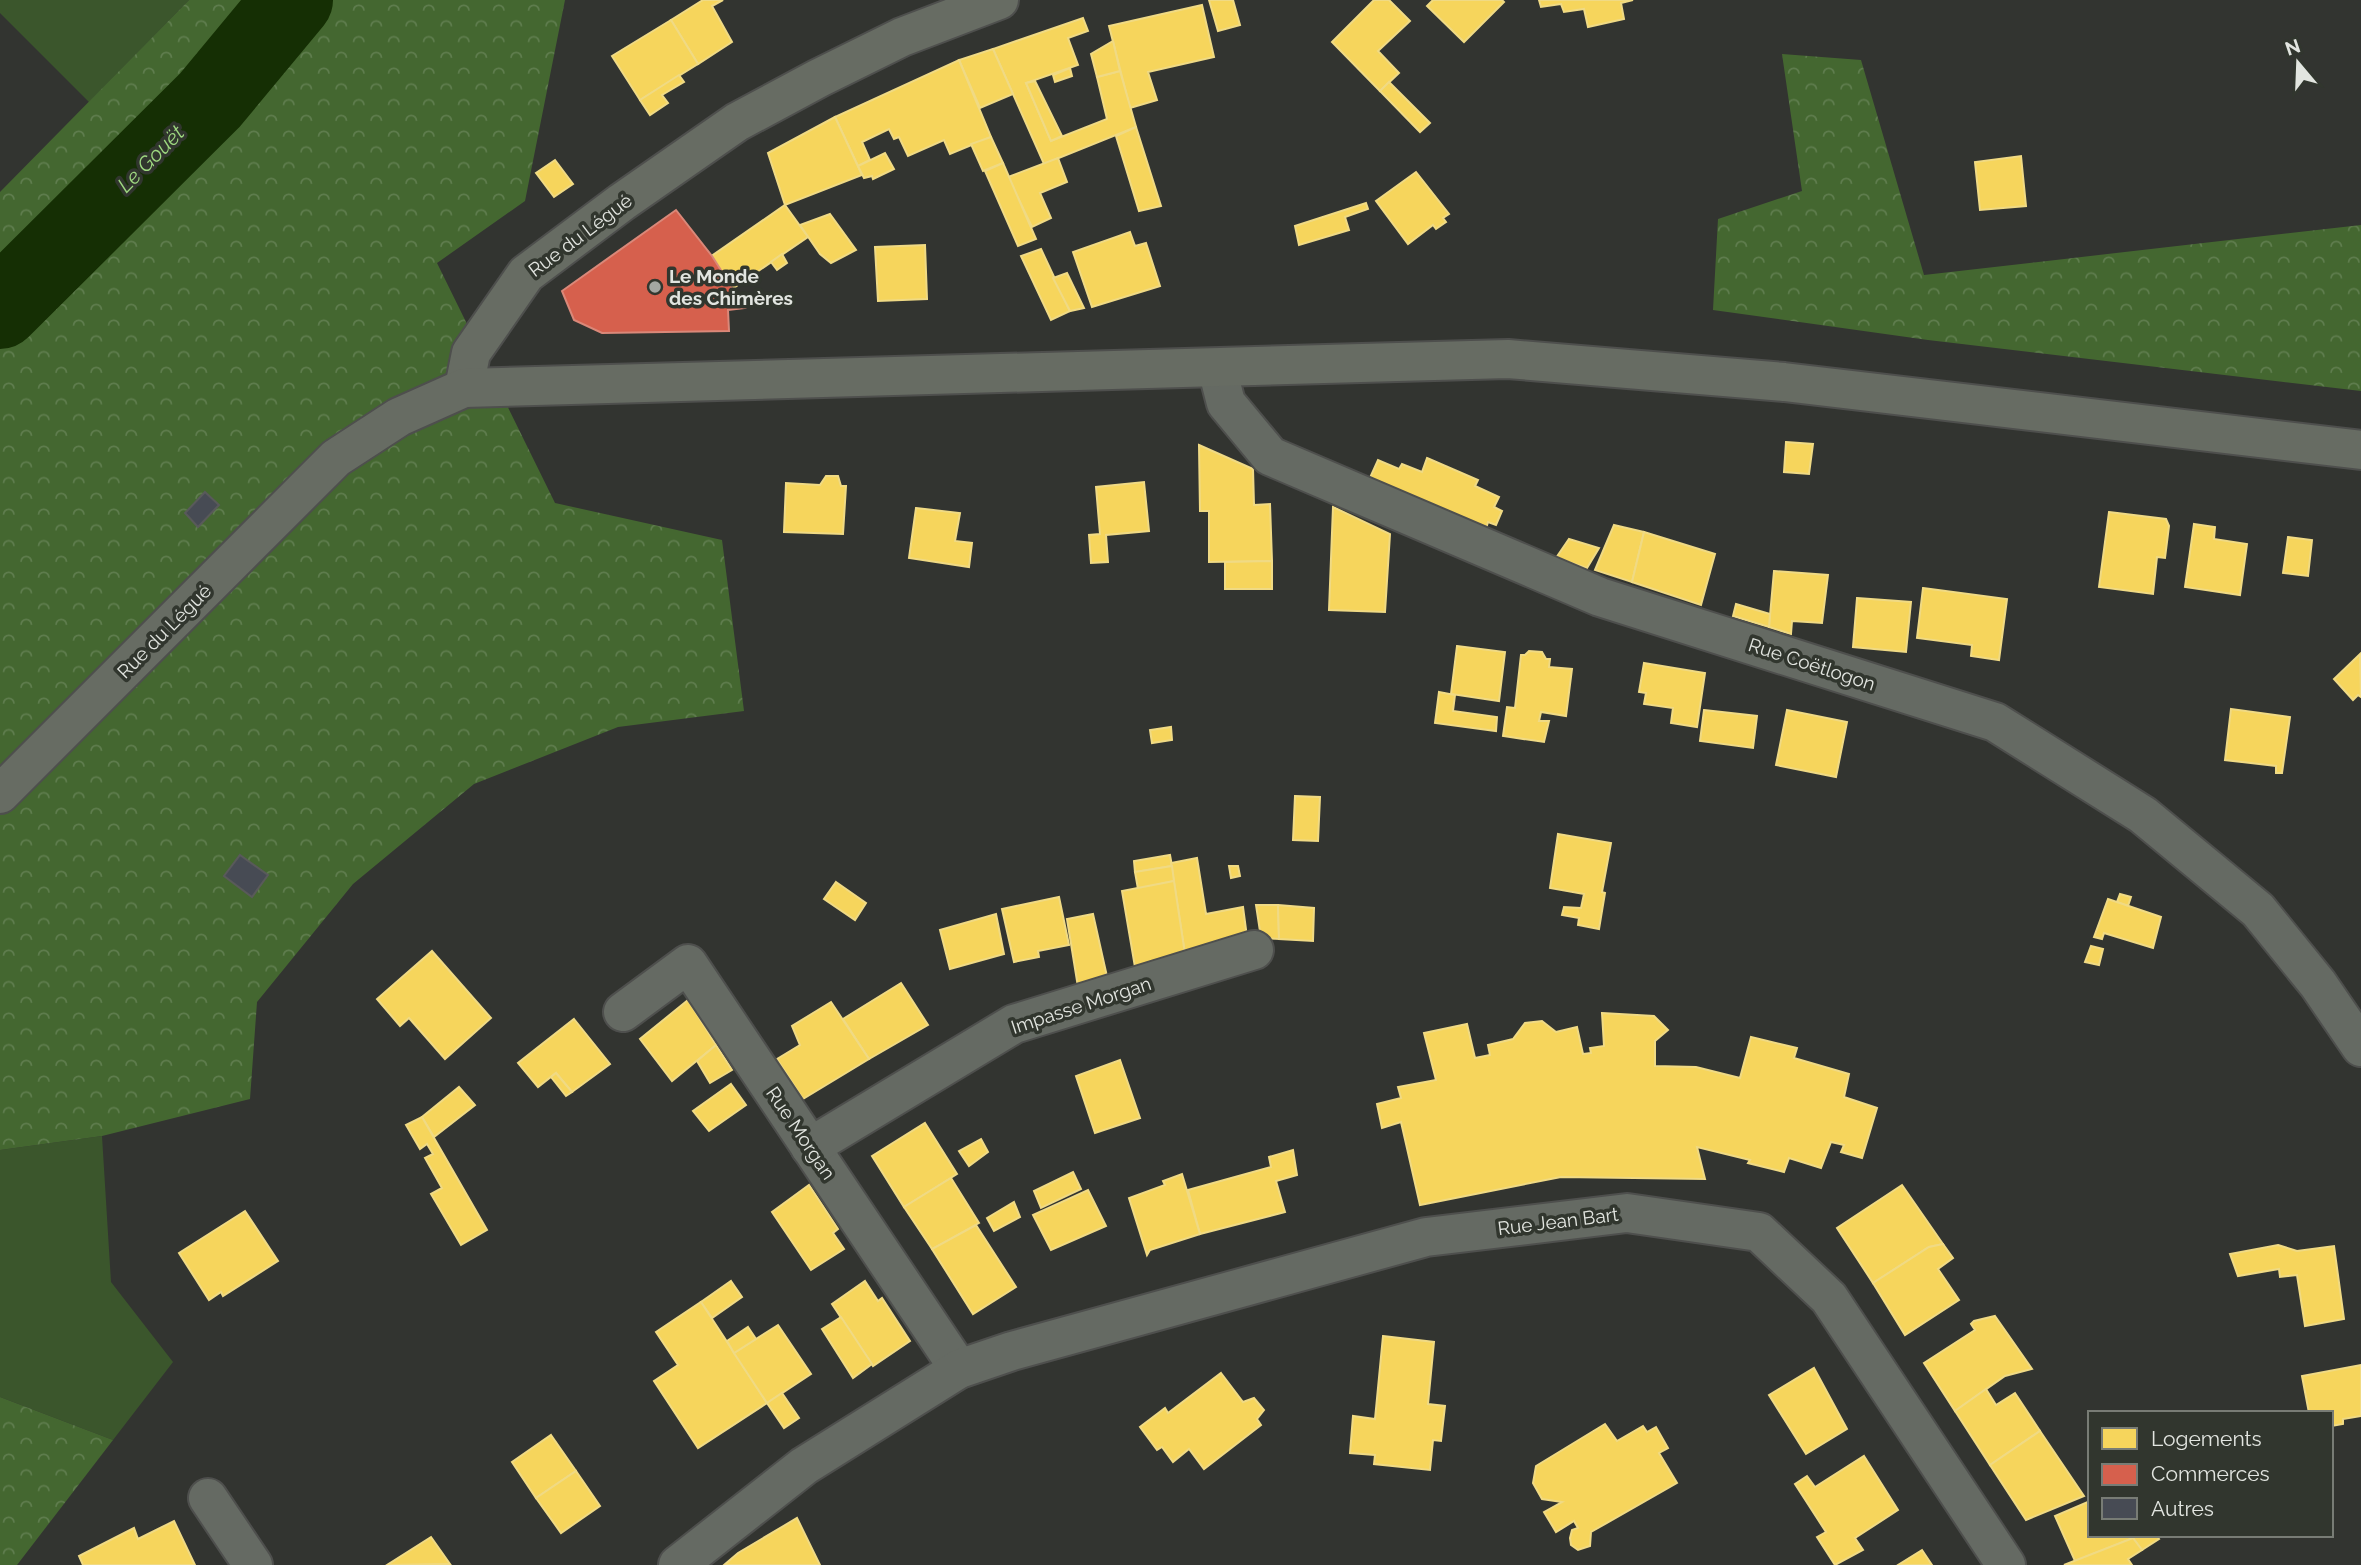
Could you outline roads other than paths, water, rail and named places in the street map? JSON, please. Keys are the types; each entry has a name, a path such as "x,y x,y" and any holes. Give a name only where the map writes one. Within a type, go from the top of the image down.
{"main road":[{"name":"Rue du Légué","path":"0,794 336,458 399,417 464,388 471,353 526,274 622,202 737,122 902,37 999,0"},
{"path":"464,388 1508,359 1784,382 2361,450"}],"street":[{"name":"Rue Coëtlogon","path":"1217,368 1226,403 1270,456 1600,597 1995,722 2143,816 2258,910 2318,984 2361,1047"},
{"name":"Impasse Morgan","path":"810,1147 1014,1024 1254,950"},
{"name":"Rue Morgan","path":"623,1012 688,964 959,1369"},
{"name":"Rue Jean Bart","path":"678,1565 804,1466 959,1369 1012,1351 1426,1237 1627,1213 1759,1232 1829,1298 2006,1565"},
{"path":"208,1498 253,1565"}],"waterway":[{"name":"Le Gouët","path":"0,309 210,100 293,0"}],"place":[{"name":"Le Monde des Chimères","path":"655,287"}]}
